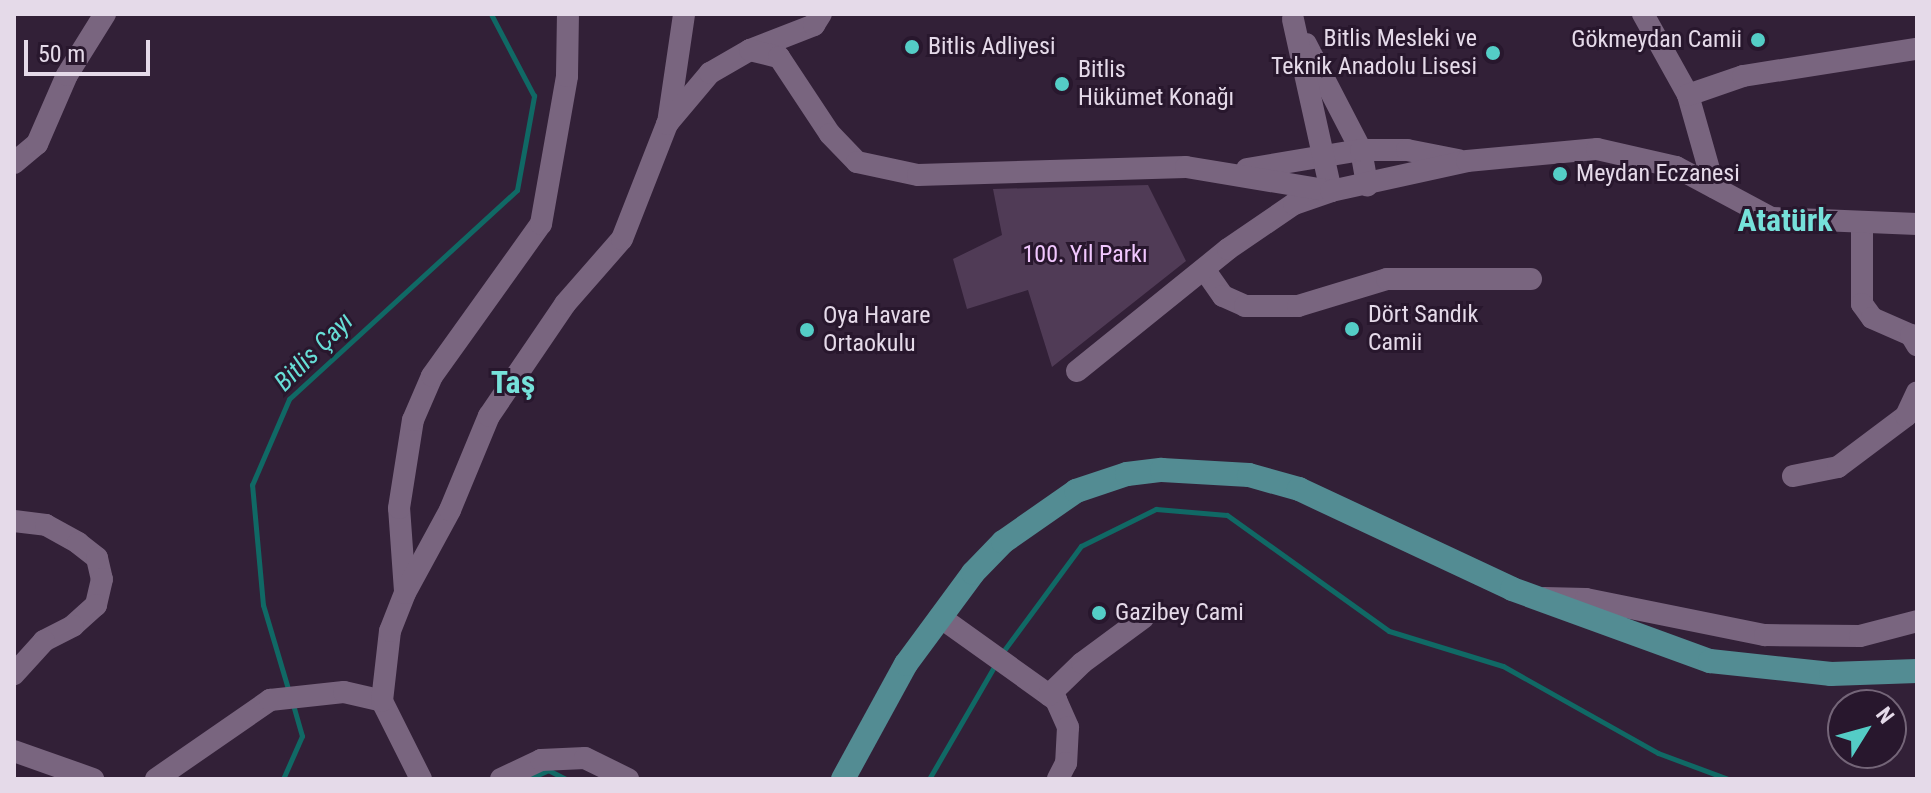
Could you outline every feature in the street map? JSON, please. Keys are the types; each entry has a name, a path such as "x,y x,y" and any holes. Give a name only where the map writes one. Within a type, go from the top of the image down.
{"main road":[{"path":"843,779 906,664 973,573 1038,514 1076,491 1127,474 1162,470 1249,475 1299,489 1536,598 1710,661 1818,674 1917,671"}],"street":[{"path":"14,163 37,144 67,75 105,14"},
{"path":"405,593 399,508 413,420 432,376 541,224 567,76 568,14"},
{"path":"421,779 382,701 390,631 405,593 450,510 489,416 565,304 622,239 667,124 684,14"},
{"path":"667,124 710,73 750,50 814,25 821,14"},
{"path":"1643,14 1688,95 1714,187"},
{"path":"1292,16 1361,150 1367,185"},
{"path":"1292,16 1331,191"},
{"path":"1688,95 1743,76 1916,49"},
{"path":"750,50 779,57 830,134 857,162 918,175 1186,167 1232,171 1331,191"},
{"path":"1077,371 1204,269 1294,204 1331,191 1467,161 1597,149 1676,167 1771,218 1917,224"},
{"path":"1232,171 1361,150 1407,150 1467,161"},
{"path":"1862,222 1862,304 1872,318 1911,335 1917,345"},
{"path":"1204,269 1223,296 1245,306 1298,306 1387,279 1531,279"},
{"path":"1793,476 1838,467 1906,416 1917,392"},
{"path":"14,521 46,525 78,543 97,558 102,579 96,605 73,626 44,641 14,674"},
{"path":"1536,598 1586,599 1765,635 1860,636 1917,621"},
{"path":"940,617 1049,695 1068,727 1066,763 1058,779"},
{"path":"1049,695 1082,663 1143,618"},
{"path":"156,779 270,700 315,692 344,692 382,701"},
{"path":"14,751 93,779"},
{"path":"501,779 541,760 585,758 628,779"}],"green space":[{"name":"100. Yıl Parkı","path":"1148,185 1186,261 1052,367 1028,290 967,309 953,259 1002,235 993,189"}],"waterway":[{"name":"Bitlis Çayı","path":"289,692 263,605 252,485 289,399 517,190 534,96 491,14"},
{"path":"1002,653 1081,546 1156,509 1227,515 1389,631 1503,666 1658,753 1728,779"},
{"path":"929,779 995,665"},
{"name":"Bitlis Çayı","path":"283,779 302,736 292,702"},
{"path":"529,779 548,770 566,779"}],"place":[{"name":"Gökmeydan Camii","path":"1758,40"},
{"name":"Bitlis Adliyesi","path":"912,47"},
{"name":"Bitlis Mesleki ve Teknik Anadolu Lisesi","path":"1493,53"},
{"name":"Bitlis Hükümet Konağı","path":"1062,84"},
{"name":"Meydan Eczanesi","path":"1560,174"},
{"name":"Dört Sandık Camii","path":"1352,329"},
{"name":"Oya Havare Ortaokulu","path":"807,330"},
{"name":"Gazibey Cami","path":"1099,613"}],"district":[{"name":"Atatürk","path":"1785,220"},
{"name":"Taş","path":"513,382"}]}
